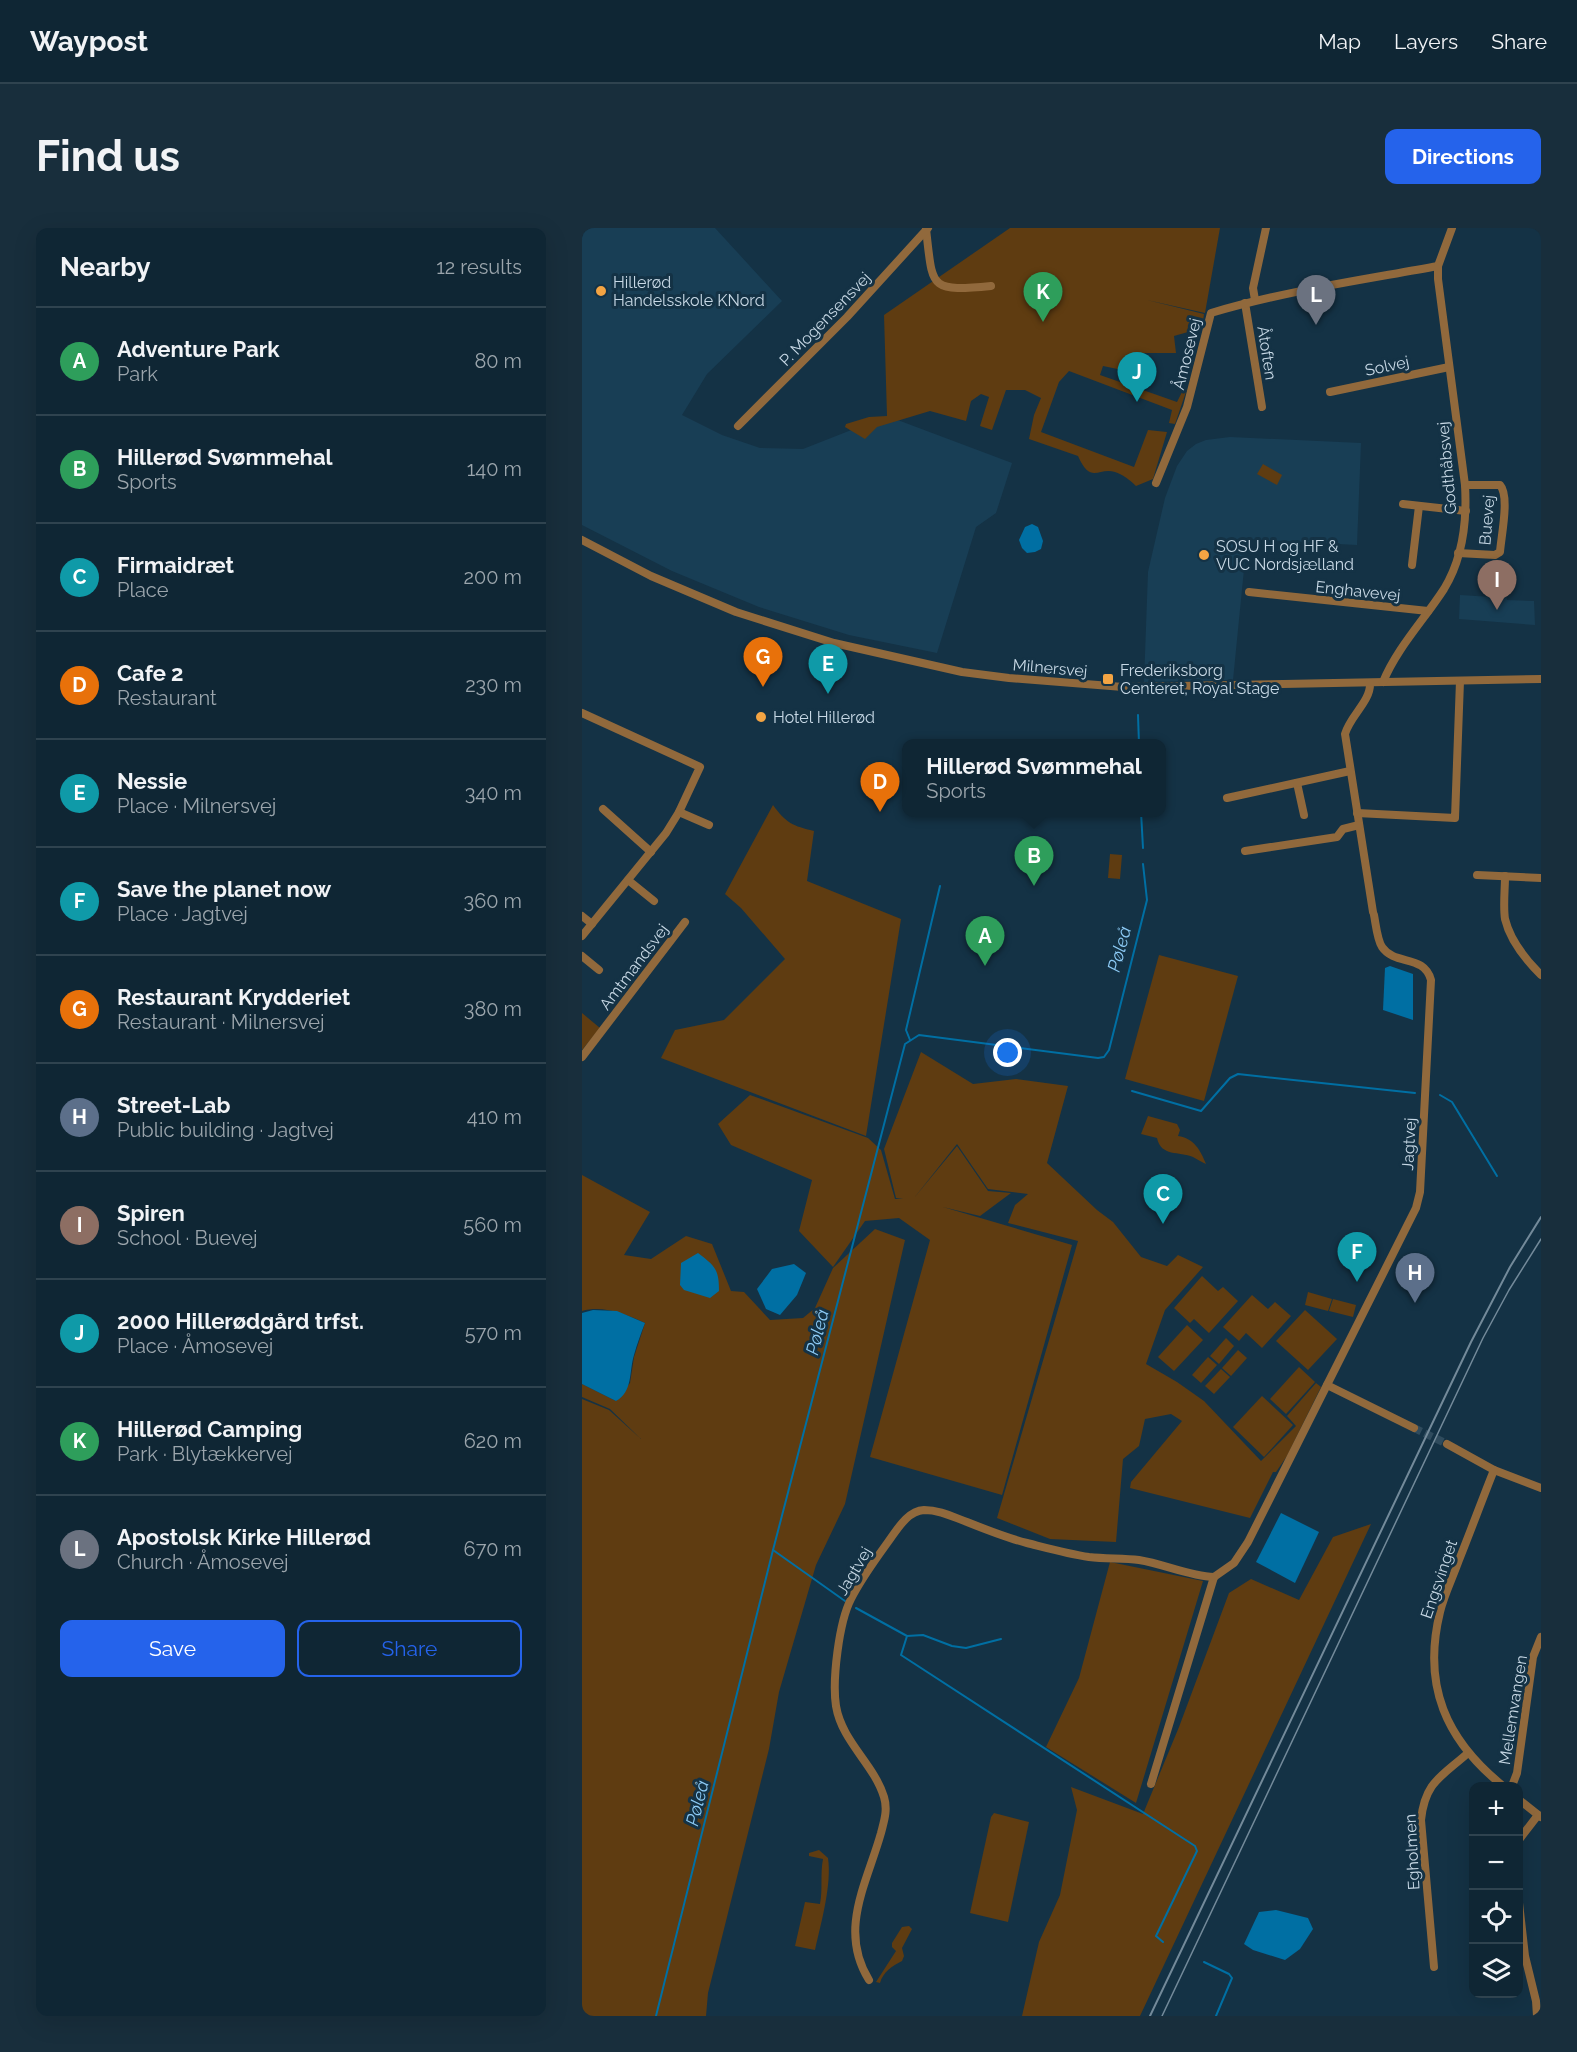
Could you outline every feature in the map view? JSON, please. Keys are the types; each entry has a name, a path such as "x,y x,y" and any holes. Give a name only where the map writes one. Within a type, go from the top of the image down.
{"street":[{"path":"1255,300 1253,288 1266,228"},
{"path":"1438,266 1452,228"},
{"path":"927,229 932,274 940,284 960,289 991,286"},
{"name":"P. Mogensensvej","path":"738,426 847,317 927,229"},
{"name":"Åmosevej","path":"1156,483 1187,407 1211,313 1255,300 1438,266"},
{"name":"Godthåbsvej","path":"1383,682 1393,661 1451,576 1458,554 1466,511 1465,484 1438,266"},
{"name":"Åtoften","path":"1245,303 1262,407"},
{"name":"Solvej","path":"1330,392 1449,367"},
{"name":"Buevej","path":"1458,554 1498,554 1500,552 1504,512 1503,490 1500,485 1465,484"},
{"path":"1403,504 1466,511"},
{"path":"1412,565 1419,506"},
{"name":"Milnersvej","path":"582,540 651,576 736,612 817,639 951,670 1009,678 1123,687 1541,679"},
{"name":"Enghavevej","path":"1249,592 1428,611"},
{"path":"1357,813 1455,818 1460,681"},
{"path":"1245,851 1337,837 1343,829 1359,825 1345,734 1348,725 1368,695 1370,683"},
{"path":"582,713 700,766 679,813 651,852 582,936"},
{"path":"1227,798 1350,771"},
{"path":"1297,783 1304,815"},
{"path":"603,809 651,852"},
{"path":"679,813 709,825"},
{"name":"Jagtvej","path":"869,1980 861,1967 855,1945 858,1901 877,1847 886,1805 883,1795 864,1762 847,1738 836,1704 836,1661 842,1627 850,1601 866,1573 903,1521 921,1510 937,1510 1026,1543 1089,1557 1139,1560 1214,1577 1234,1563 1248,1542 1416,1208 1420,1192 1431,980 1429,971 1423,966 1392,955 1381,945 1359,825"},
{"path":"1477,875 1541,878"},
{"path":"1504,876 1508,926 1520,950 1541,975"},
{"path":"628,880 654,901"},
{"path":"582,916 592,924"},
{"name":"Amtmandsvej","path":"582,1057 685,922"},
{"path":"582,956 599,970"},
{"path":"1327,1385 1414,1428"},
{"path":"1447,1444 1494,1470 1541,1488"},
{"name":"Engsvinget","path":"1494,1470 1440,1610 1433,1663 1443,1712 1454,1733 1468,1753 1499,1782"},
{"path":"1151,1784 1214,1577"},
{"name":"Mellemvangen","path":"1514,1782 1517,1773 1533,1657 1541,1636"},
{"name":"Egholmen","path":"1434,1967 1421,1820 1423,1802 1432,1785 1468,1753"},
{"path":"1522,1836 1539,1816 1523,1803"},
{"path":"1523,1938 1537,2016"}],"shaded area":[{"path":"582,228 715,228 782,301 707,374 682,415 722,435 760,448 803,449 887,416 1012,463 996,513 976,527 937,653 849,635 759,607 672,571 582,525"},
{"path":"1010,228 1220,228 1205,313 1147,300 1204,314 1202,328 1174,336 1176,353 1135,353 1127,371 1103,366 1100,375 1177,402 1183,390 1187,389 1175,424 1169,423 1172,410 1069,371 1059,382 1041,432 1134,467 1148,430 1167,432 1153,479 1136,486 1115,472 1091,472 1087,470 1078,456 1029,439 1034,415 1041,398 1025,390 1006,390 992,430 980,426 989,397 981,394 971,401 966,421 930,411 877,427 865,439 845,427 846,424 869,417 887,416 884,315"},
{"path":"1230,437 1361,443 1357,545 1247,539 1233,680 1144,682 1148,572 1165,498 1177,466 1187,451 1206,440"},
{"path":"1263,464 1282,475 1277,485 1257,474"},
{"path":"1492,594 1506,595 1507,600 1534,601 1535,625 1459,619 1460,595 1491,597"},
{"path":"773,805 790,823 814,831 807,881 901,919 866,1136 661,1058 675,1030 724,1020 785,959 741,908 725,894"},
{"path":"1110,854 1122,855 1120,879 1108,878"},
{"path":"1159,955 1238,976 1204,1101 1125,1079"},
{"path":"582,1013 600,1028 582,1050"},
{"path":"921,1052 973,1084 1016,1079 1068,1086 1047,1163 1113,1222 1141,1257 1167,1266 1178,1255 1203,1267 1165,1310 1146,1364 1204,1401 1261,1461 1296,1426 1287,1416 1316,1383 1321,1387 1287,1456 1276,1472 1273,1472 1250,1518 1130,1488 1131,1482 1182,1421 1171,1414 1145,1419 1139,1446 1123,1459 1116,1542 1050,1539 997,1518 1078,1241 1008,1223 1015,1205 1028,1194 988,1189 957,1144 914,1198 957,1146 988,1191 1011,1193 980,1216 943,1207 1072,1245 1002,1495 870,1457 930,1240 899,1218 865,1221 833,1267 799,1231 812,1180 731,1145 718,1124 750,1095 868,1138 881,1150 895,1199 903,1199 896,1198 884,1149"},
{"path":"1148,1116 1177,1124 1180,1130 1178,1136 1193,1142 1206,1164 1188,1155 1166,1151 1157,1138 1141,1134"},
{"path":"582,1175 650,1212 624,1255 651,1259 686,1236 712,1244 731,1291 744,1292 770,1320 803,1318 815,1308 833,1268 875,1229 905,1240 845,1504 816,1565 779,1692 769,1749 708,1993 706,2016 582,2016 582,1399 609,1410 641,1439 610,1409 582,1397 582,1384 616,1401 630,1383 634,1357 645,1323 606,1310 582,1311"},
{"path":"1202,1276 1218,1291 1223,1287 1238,1301 1209,1333 1194,1319 1190,1323 1174,1308"},
{"path":"1308,1292 1332,1299 1328,1311 1305,1305"},
{"path":"1252,1295 1268,1309 1275,1302 1291,1316 1262,1348 1246,1333 1239,1341 1223,1327"},
{"path":"1333,1299 1356,1305 1353,1317 1329,1311"},
{"path":"1305,1310 1337,1339 1308,1370 1276,1341"},
{"path":"1187,1325 1203,1340 1174,1371 1158,1357"},
{"path":"1226,1338 1234,1346 1219,1364 1210,1356"},
{"path":"1238,1350 1247,1358 1231,1376 1222,1368"},
{"path":"1208,1357 1217,1365 1201,1383 1192,1375"},
{"path":"1299,1367 1315,1382 1286,1414 1270,1399"},
{"path":"1221,1369 1230,1377 1214,1394 1205,1386"},
{"path":"1262,1396 1293,1425 1264,1457 1233,1427"},
{"path":"1371,1524 1140,2016 1022,2016 1039,1942 1060,1895 1077,1810 1071,1787 1143,1814 1179,1727 1229,1593 1251,1579 1299,1600 1333,1537"},
{"path":"1110,1562 1203,1581 1136,1803 1046,1747 1079,1678"},
{"path":"994,1813 1029,1822 1008,1922 970,1913 991,1817"},
{"path":"819,1850 828,1858 829,1869 825,1904 815,1950 795,1946 805,1902 820,1904 823,1859 809,1856 809,1853"},
{"path":"909,1926 912,1929 902,1948 904,1956 902,1961 888,1970 880,1983 876,1982 896,1951 892,1943 902,1927"}],"water":[{"path":"1032,524 1038,527 1043,541 1041,549 1027,553 1019,540 1025,527"},
{"path":"1390,966 1413,974 1413,1020 1383,1010 1385,968"},
{"path":"698,1253 712,1265 717,1273 719,1291 710,1298 684,1290 680,1285 681,1263"},
{"path":"794,1264 806,1273 797,1295 780,1315 766,1309 757,1289 772,1269"},
{"path":"593,1310 617,1311 645,1323 634,1355 628,1387 616,1401 582,1384 582,1313"},
{"path":"1281,1513 1319,1532 1295,1583 1256,1562"},
{"path":"1276,1910 1308,1918 1313,1929 1300,1949 1285,1960 1253,1950 1244,1944 1259,1912"}],"waterway":[{"name":"Pøleå","path":"1138,715 1139,739"},
{"name":"Pøleå","path":"1141,817 1143,848"},
{"name":"Pøleå","path":"656,2016 773,1550 905,1044 919,1035 1104,1057 1109,1050 1147,900 1143,864"},
{"path":"910,1040 906,1030 940,886"},
{"path":"1132,1091 1201,1111 1230,1078 1238,1074 1415,1093"},
{"path":"1440,1095 1452,1102 1497,1176"},
{"path":"773,1550 845,1601"},
{"path":"856,1608 907,1636 901,1655 1195,1846 1197,1851 1156,1936 1163,1942"},
{"path":"907,1636 923,1635 952,1646 966,1648 1001,1639"},
{"path":"1204,1962 1229,1974 1232,1978 1216,2016"}],"tunnel":[{"path":"1414,1428 1447,1444"}],"tram line":[{"path":"1162,2016 1483,1338 1509,1290 1541,1239"}],"railway":[{"path":"1150,2016 1471,1342 1510,1267 1541,1217"}],"place":[{"name":"Hillerød Handelsskole KNord","path":"601,291"},
{"name":"Hillerød Camping","path":"1043,322"},
{"name":"Apostolsk Kirke Hillerød","path":"1316,325"},
{"name":"2000 Hillerødgård trfst.","path":"1137,402"},
{"name":"SOSU H og HF & VUC Nordsjælland","path":"1204,555"},
{"name":"Spiren","path":"1497,610"},
{"name":"Frederiksborg Centeret, Royal Stage","path":"1108,679"},
{"name":"Restaurant Krydderiet","path":"763,687"},
{"name":"Nessie","path":"828,694"},
{"name":"Hotel Hillerød","path":"761,717"},
{"name":"Cafe 2","path":"880,812"},
{"name":"Hillerød Svømmehal","path":"1034,886"},
{"name":"Adventure Park","path":"985,966"},
{"name":"Firmaidræt","path":"1163,1224"},
{"name":"Save the planet now","path":"1357,1282"},
{"name":"Street-Lab","path":"1415,1303"}]}
